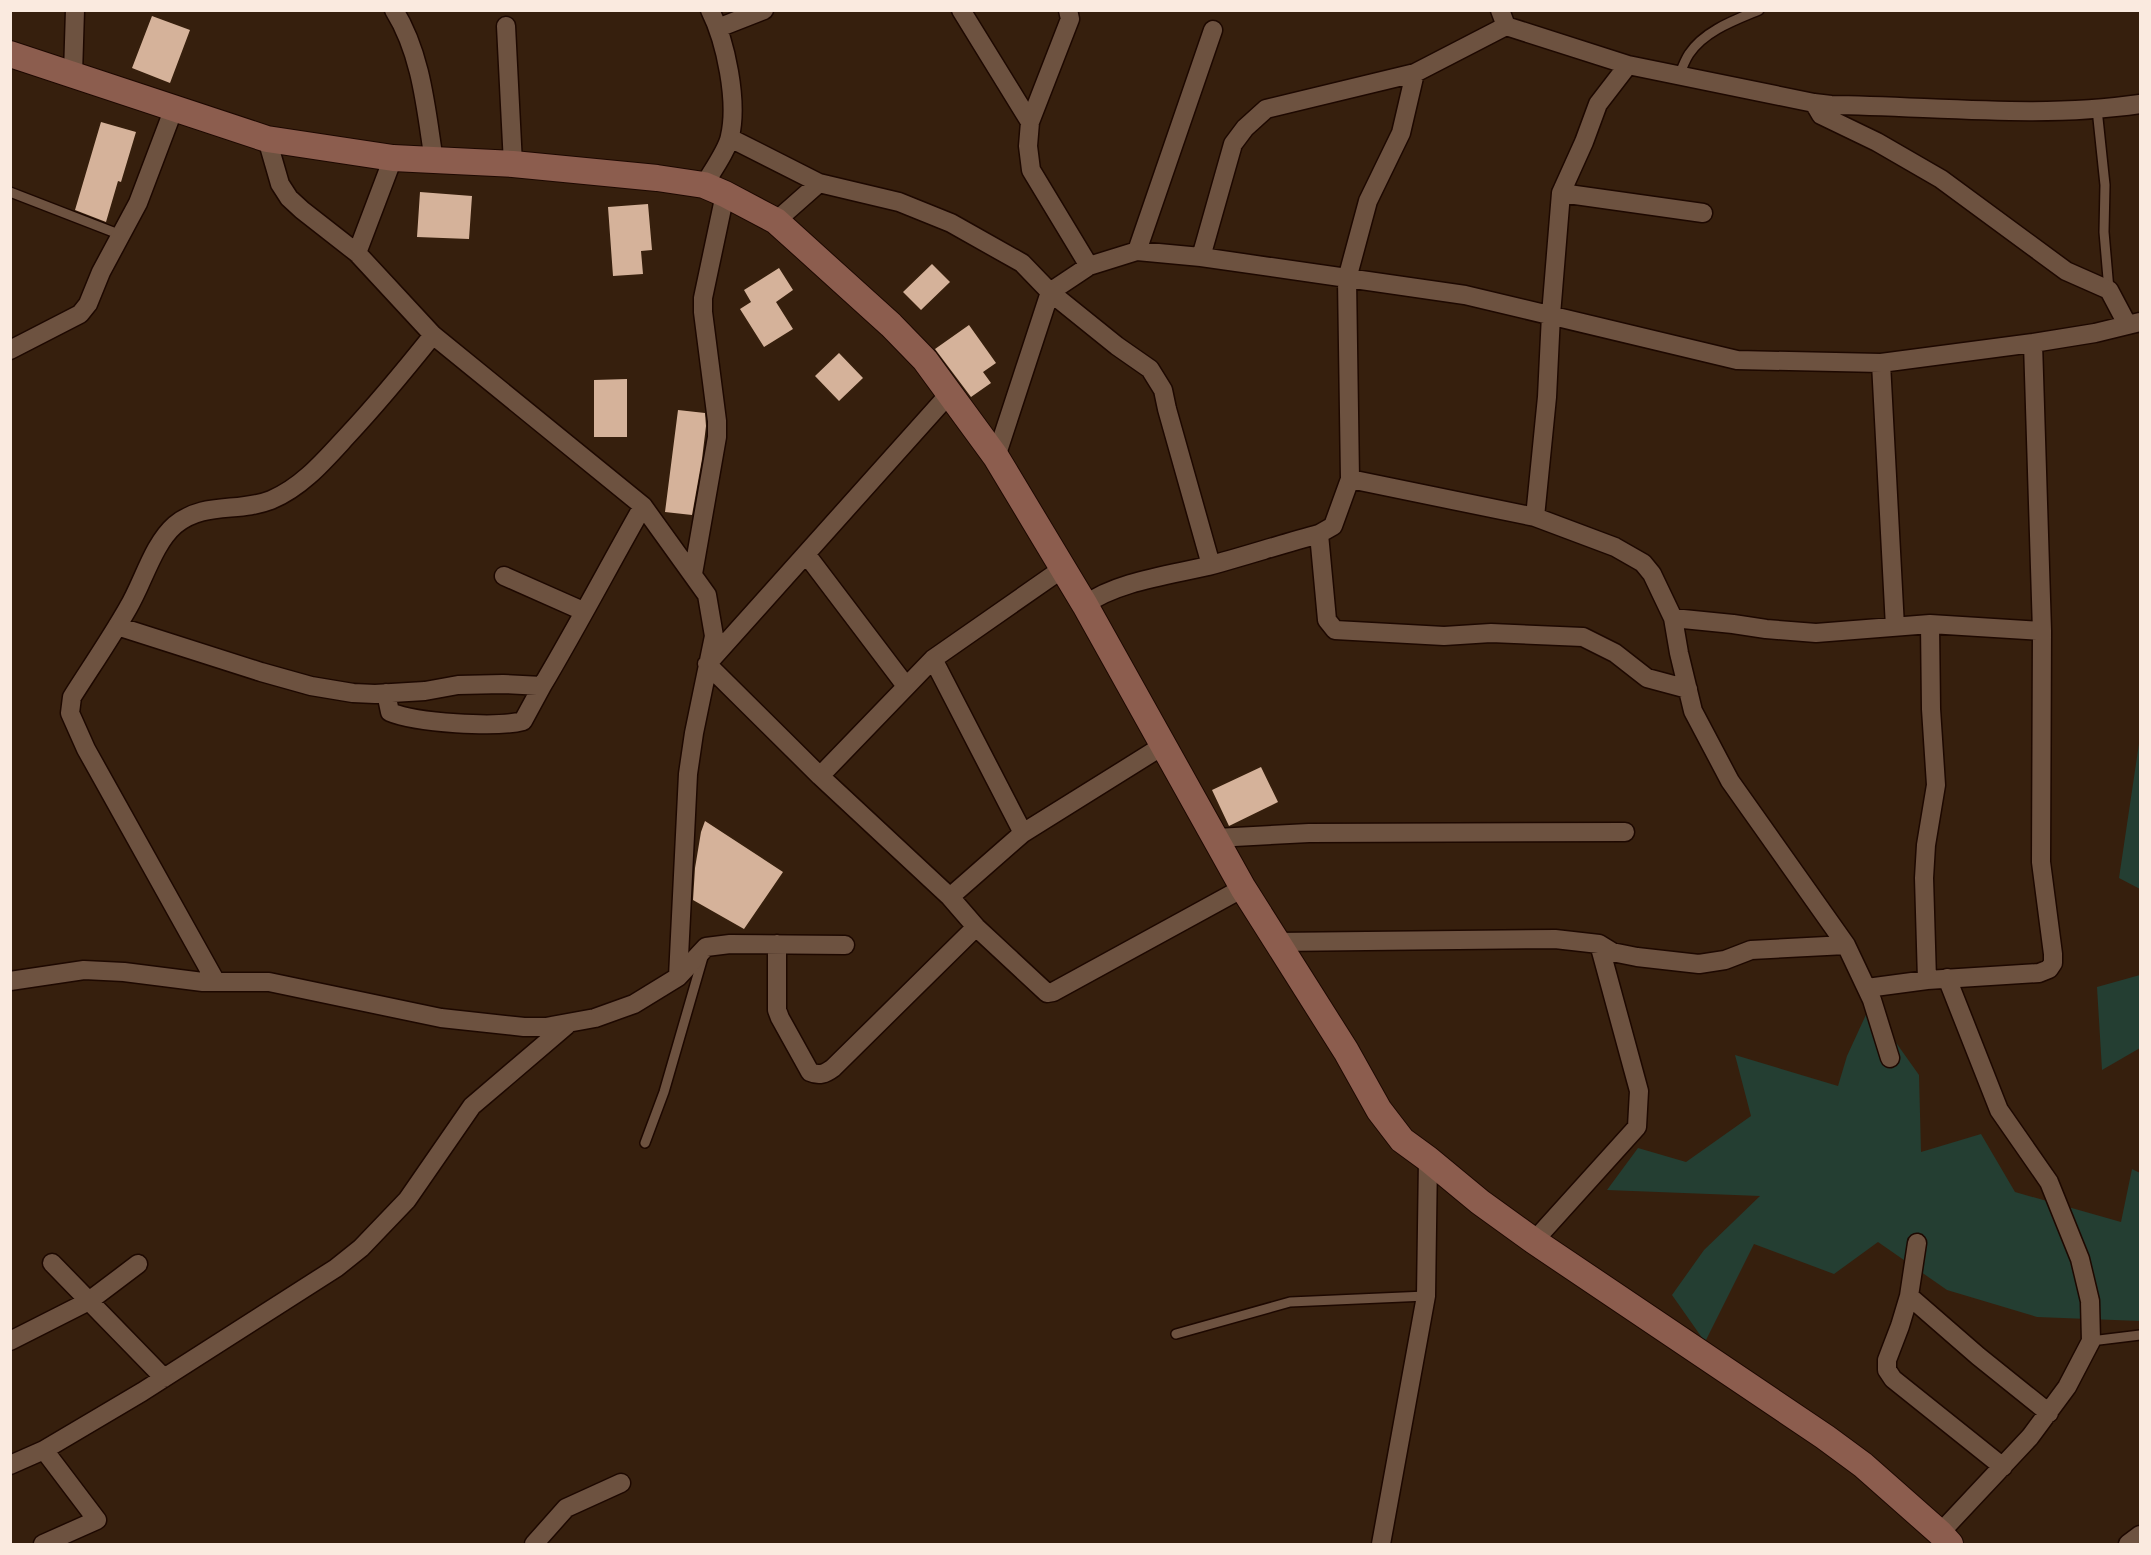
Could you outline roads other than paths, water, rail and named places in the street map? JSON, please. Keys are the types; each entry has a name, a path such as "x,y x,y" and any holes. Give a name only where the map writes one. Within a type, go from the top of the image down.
{"street":[{"path":"74,74 75,10"},
{"path":"394,10 404,27 419,69 434,161"},
{"path":"693,573 717,437 703,298 715,190 730,138 732,87 718,28 710,10"},
{"path":"718,28 764,10"},
{"path":"961,10 1030,122"},
{"path":"1073,13 1030,122 1028,146 1031,170 1089,266"},
{"path":"1201,257 1233,144 1245,128 1266,109 1415,74 1503,18 1628,65 1814,103 2030,112 2097,109 2140,104"},
{"path":"506,26 513,164"},
{"path":"1137,251 1213,30"},
{"path":"10,54 267,139 393,158 513,164 657,178 715,190 776,222 891,325 925,360 996,457 1085,605 1243,888 1346,1051 1379,1110 1402,1140 1480,1202 1534,1241 1863,1465 1945,1539 2002,1467 2031,1437 2049,1413 2067,1387 2091,1341 2090,1301 2076,1248 2049,1182 1999,1110 1947,978"},
{"path":"1535,517 1547,398 1561,193 1598,104 1628,65"},
{"path":"1085,605 1096,597 1118,588 1211,565 1319,534 1333,526 1350,479 1347,279 1368,201 1401,132 1415,74"},
{"path":"996,457 1050,292 1089,266 1137,251 1201,257 1465,295 1737,360 1881,363 2033,343 2095,333 2134,323 2109,290 2066,272 1941,179 1877,142 1821,115 1814,103"},
{"path":"10,350 80,314 88,304 100,272 138,203 174,108"},
{"path":"730,138 819,183 899,202 951,223 1022,262 1050,292 1117,346 1150,369 1163,390 1211,565"},
{"path":"267,139 280,184 289,198 357,253 433,335 643,506 707,595 714,636 688,774 678,977"},
{"path":"357,253 393,158"},
{"path":"776,222 819,183"},
{"path":"1561,193 1703,213"},
{"path":"216,982 86,748 70,713 72,697 129,608 161,542 173,527 193,513 269,501 297,486 325,460 379,402 433,335"},
{"path":"1867,988 1947,978 2039,973 2049,969 2053,963 2041,862 2042,630 2033,343"},
{"path":"1881,363 1895,627"},
{"path":"707,664 950,393"},
{"path":"1350,479 1535,517 1615,547 1643,563 1653,574 1673,618 1678,653 1693,711 1730,781 1846,945 1867,988 1890,1058"},
{"path":"386,693 390,712 403,718 489,725 524,721 643,506"},
{"path":"1319,534 1327,620 1335,630 1444,636 1491,633 1583,637 1615,653 1647,678 1688,689"},
{"path":"806,554 906,686"},
{"path":"820,776 933,659 1062,569"},
{"path":"504,576 584,611"},
{"path":"1673,618 1816,633 1930,624 2042,630"},
{"path":"1927,980 1924,878 1936,785 1931,709 1930,624"},
{"path":"117,626 261,672 311,686 353,693 426,691 458,685 542,686"},
{"path":"933,659 1023,833"},
{"path":"707,664 820,776 950,897 976,927 1047,993 1053,992 1243,888"},
{"path":"950,897 1023,833 1164,745"},
{"path":"1216,838 1309,832 1625,832"},
{"path":"777,944 777,1010 810,1072 825,1074 976,927"},
{"path":"1276,942 1555,939 1599,944 1612,952 1637,957 1699,964 1725,960 1751,950 1846,945"},
{"path":"10,981 84,970 216,982 269,982 464,1021 524,1027 568,1023 615,1012 634,1004 678,977 706,947 730,944 845,945"},
{"path":"1534,1241 1637,1127 1639,1091 1599,944"},
{"path":"10,1465 44,1450 164,1378 336,1268 361,1248 407,1200 472,1106 568,1023"},
{"path":"1381,1545 1426,1296 1428,1159"},
{"path":"1917,1243 1909,1296 1887,1360 1887,1370 1893,1379 2002,1467"},
{"path":"52,1263 164,1378"},
{"path":"10,1341 89,1301 138,1264"},
{"path":"1909,1296 2049,1413"},
{"path":"43,1545 97,1520 44,1450"},
{"path":"534,1545 566,1508 621,1483"},
{"path":"2128,1545 2140,1535"}],"lane":[{"path":"1679,75 1690,53 1703,39 1724,25 1759,10"},
{"path":"2097,109 2105,185 2104,232 2109,290"},
{"path":"10,192 121,235"},
{"path":"645,1143 664,1092 706,947"},
{"path":"1176,1334 1290,1302 1426,1296"},
{"path":"2091,1341 2140,1335"}]}
